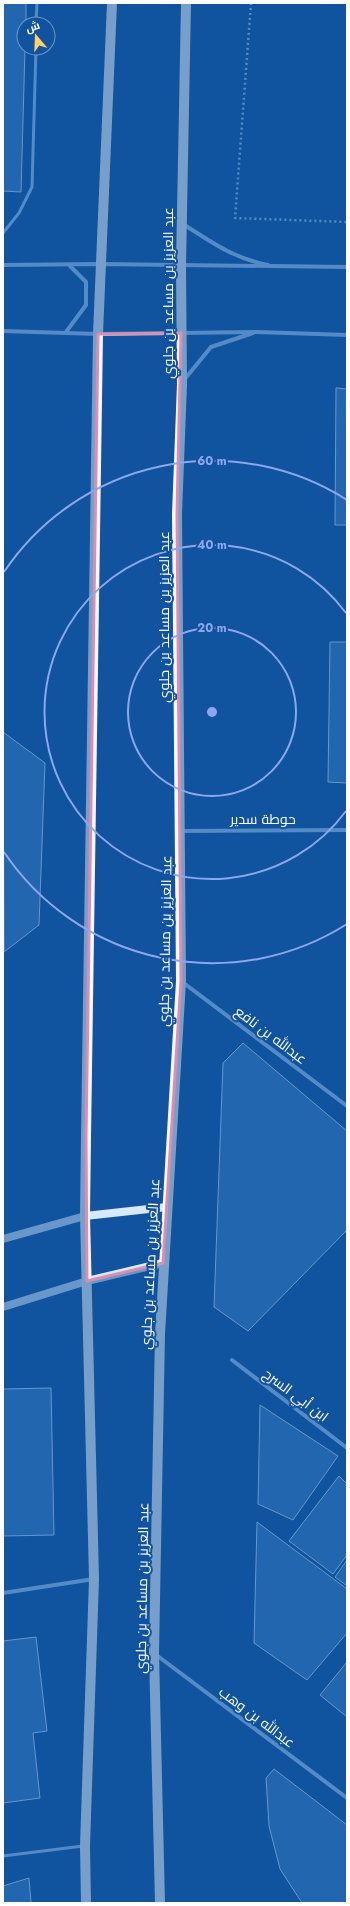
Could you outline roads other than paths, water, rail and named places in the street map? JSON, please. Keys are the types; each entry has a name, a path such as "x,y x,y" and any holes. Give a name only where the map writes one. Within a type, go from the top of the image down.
{"main road":[{"path":"86,1903 85,1846 94,1579 85,1216 98,334 112,3"},
{"name":"عبد العزيز بن مساعد بن جلوي","path":"160,1903 154,1653 160,1334 163,1263 181,981 177,514 182,384 181,266 186,3"},
{"path":"3,1239 85,1216 167,1207"},
{"path":"3,1307 87,1281 163,1263"}],"street":[{"path":"182,223 226,251 249,261 278,267"},
{"path":"3,265 70,266 100,264 347,268"},
{"path":"66,332 86,305 86,282 70,266"},
{"path":"3,331 98,334 257,332 347,334"},
{"path":"182,384 211,347 257,332"},
{"name":"حوطة سدير","path":"180,831 347,830"},
{"name":"عبدالله بن نافع","path":"181,981 347,1106"},
{"name":"ابن أبي السرح","path":"232,1360 347,1448"},
{"path":"3,1593 94,1579"},
{"name":"عبدالله بن وهب","path":"154,1653 347,1798"}],"lane":[{"path":"36,16 37,3"},
{"path":"3,233 19,213 32,187 36,56"},
{"path":"3,1856 85,1846"}]}
